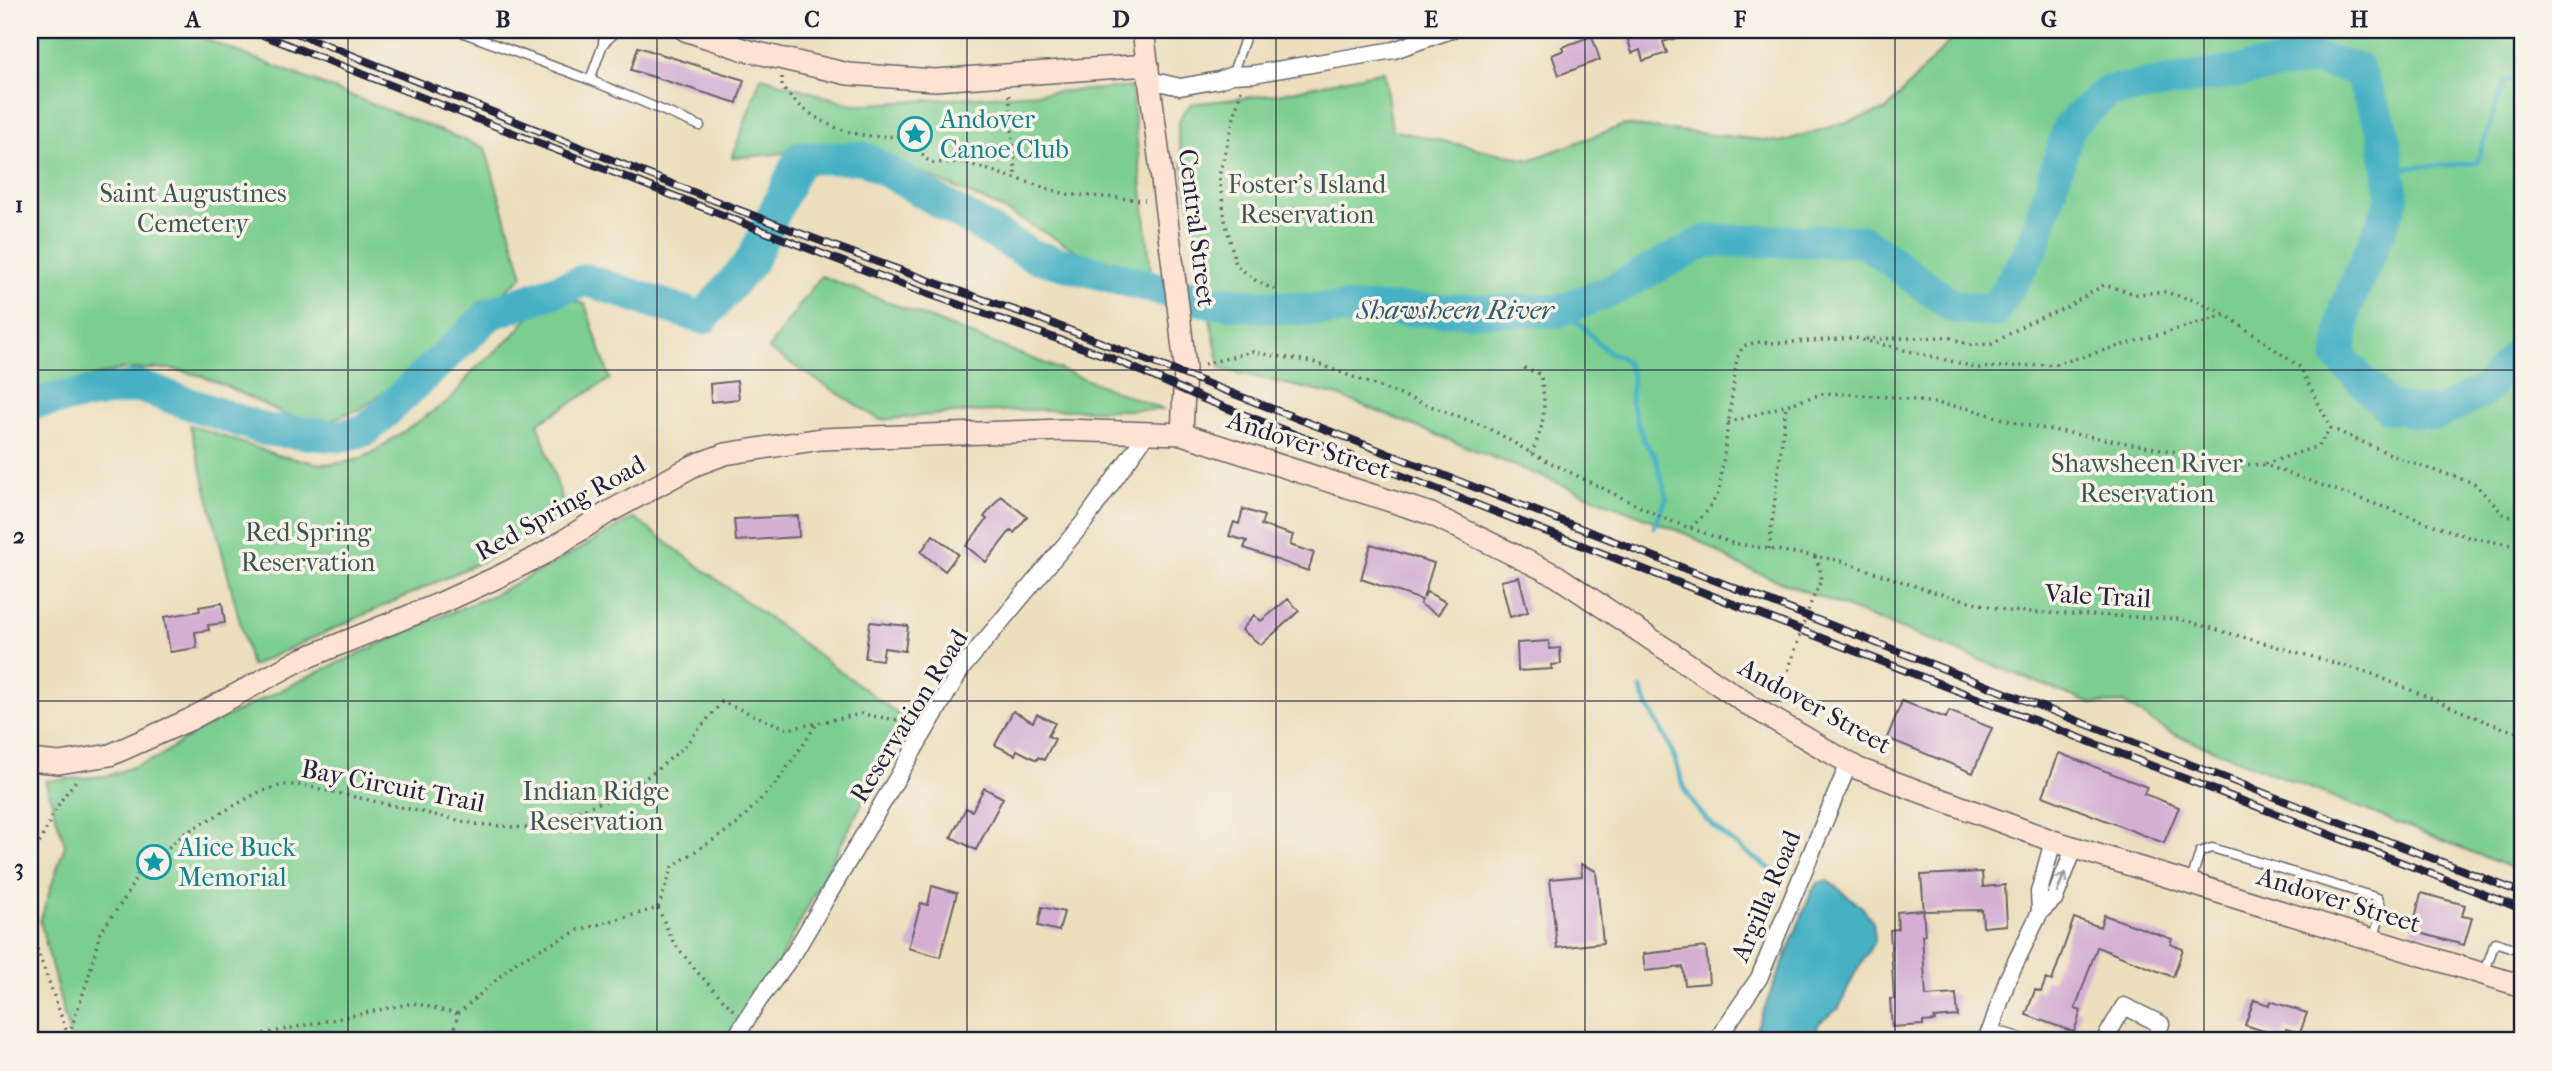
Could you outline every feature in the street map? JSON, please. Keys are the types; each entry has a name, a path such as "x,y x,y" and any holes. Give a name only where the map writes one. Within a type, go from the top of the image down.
{"main road":[{"path":"685,30 745,50 861,75 935,80 1007,75 1149,73"},
{"name":"Central Street","path":"1143,30 1185,368 1182,434"},
{"name":"Red Spring Road","path":"30,760 59,764 110,755 189,720 300,660 439,604 500,576 543,554 607,513 695,465 725,454 821,439 1063,430 1148,432"},
{"name":"Andover Street","path":"1148,432 1182,434 1443,519 1557,576 1749,705 1859,769 2053,841 2522,986"}],"street":[{"path":"1149,73 1180,87 1394,50 1451,30"},
{"name":"Reservation Road","path":"733,1041 794,953 962,668 1084,522 1148,432"},
{"name":"Argilla Road","path":"1716,1041 1759,978 1849,763"},
{"path":"2040,912 2039,892 2053,841"},
{"path":"2018,1041 1988,1037 2008,978 2040,912 2055,898 2075,846"},
{"path":"2104,1041 2124,1006 2161,1024 2154,1041"}],"lane":[{"path":"590,80 603,44 604,30"},
{"path":"603,44 618,30"},
{"path":"1238,75 1248,30"},
{"path":"464,33 590,80 700,126"},
{"path":"2190,883 2200,852 2212,848 2378,898 2382,909 2373,940"},
{"path":"2484,974 2495,942 2522,951"}],"path":[{"path":"782,58 782,87 792,99 825,125 880,138 908,135 918,144 923,157 931,163 963,162 1065,194 1157,202"},
{"path":"1007,75 1016,177"},
{"path":"1238,75 1219,176 1225,220 1237,265 1256,281 1277,290"},
{"path":"1691,528 1708,510 1718,492 1737,358 1743,346 1757,342 1948,337 1970,345 1992,344 2028,323 2067,307 2104,285 2136,295 2164,292 2197,301 2226,315 2300,368 2331,428 2408,462 2473,483 2504,515 2522,519"},
{"path":"1858,339 1979,368 2057,364 2226,315"},
{"name":"Vale Trail","path":"1185,368 1252,352 1313,362 1489,428 1531,453 1665,519 1732,543 1838,560 1930,591 2008,611 2179,619 2370,673 2522,734"},
{"path":"1524,368 1540,374 1543,385 1544,411 1540,436 1531,453"},
{"path":"1728,423 1825,393 1894,397 1968,408 2024,425 2195,454 2227,464 2264,465 2468,537 2522,547"},
{"path":"1769,549 1786,406"},
{"path":"2264,465 2318,446 2331,428"},
{"path":"1786,677 1810,605 1821,581 1815,556"},
{"name":"Bay Circuit Trail","path":"69,1039 100,933 138,874 185,833 257,793 282,785 302,785 475,824 527,828 619,796 682,750 722,702 788,729 861,714 906,720 925,730"},
{"path":"746,1024 673,942 658,908 673,866 736,825 778,781 816,725"},
{"path":"30,862 60,803 91,759"},
{"path":"451,1041 458,1014 517,961 579,930 658,908"},
{"path":"30,929 69,1039"},
{"path":"229,1041 413,1003 458,1014"}],"green space":[{"name":"Saint Augustines Cemetery","path":"30,30 182,30 485,148 523,276 431,356 377,397 360,409 328,421 316,422 286,415 202,376 172,369 122,369 64,386 30,391"},
{"name":"Shawsheen River Reservation","path":"1960,30 2522,30 2522,872 2171,733 2123,703 2092,704 1741,566 1691,536 1339,396 1221,369 1206,301 1178,135 1180,118 1191,104 1278,94 1384,71 1392,130 1530,160 1624,125 1781,142 1886,110"},
{"path":"761,77 854,105 1131,87 1154,300 1077,251 997,206 860,146 732,158"},
{"path":"821,276 1164,410 1023,410 880,420 768,349"},
{"name":"Red Spring Reservation","path":"560,296 585,304 610,379 538,423 567,515 509,549 251,666 190,425 277,455 315,463 353,461 370,454 450,400 474,370 512,337 532,313"},
{"name":"Indian Ridge Reservation","path":"634,518 906,720 759,1000 730,1041 71,1041 40,921 65,845 45,781 108,776 157,758 197,731 312,675 491,596"}],"water":[{"path":"1827,880 1862,907 1873,922 1875,940 1855,973 1839,1008 1819,1023 1812,1041 1751,1041 1812,891 1818,883"}],"building":[{"path":"1625,30 1689,30 1690,34 1663,42 1667,53 1643,61 1640,50 1632,53"},
{"path":"1592,36 1600,60 1559,75 1552,55 1564,50 1562,47"},
{"path":"638,47 744,80 737,103 631,70"},
{"path":"737,381 739,399 711,402 710,384"},
{"path":"1001,496 1027,517 1014,533 1011,530 986,562 966,546"},
{"path":"1243,509 1264,516 1261,525 1293,535 1290,545 1314,553 1308,571 1244,548 1247,541 1229,536 1234,522 1239,524"},
{"path":"798,516 799,537 736,541 734,519"},
{"path":"933,535 958,554 945,571 921,552"},
{"path":"1371,544 1434,563 1423,598 1427,592 1446,602 1438,615 1420,604 1422,600 1361,579"},
{"path":"1519,577 1528,612 1510,617 1501,581"},
{"path":"1288,599 1299,611 1261,645 1242,630 1254,615 1261,621"},
{"path":"222,603 225,623 208,625 209,630 195,632 197,648 170,652 164,617 200,611 199,607"},
{"path":"870,622 908,626 905,651 884,648 882,660 865,658"},
{"path":"1549,641 1550,649 1560,648 1561,664 1551,665 1552,669 1518,671 1517,643"},
{"path":"1902,701 1946,718 1949,711 1992,728 1973,773 1887,738"},
{"path":"1013,711 1033,722 1037,714 1055,723 1048,736 1055,739 1044,760 1038,757 1037,760 1017,750 1015,755 995,745"},
{"path":"2059,753 2147,787 2144,794 2179,807 2164,843 2043,796"},
{"path":"984,788 1003,798 976,850 951,837 966,808 972,811"},
{"path":"1581,864 1596,871 1603,943 1557,948 1550,879 1582,876"},
{"path":"1982,872 1983,887 2005,885 2007,925 1983,927 1982,910 1924,911 1921,875"},
{"path":"932,886 957,893 940,957 908,948 921,903 928,905"},
{"path":"2421,893 2465,905 2462,916 2472,918 2464,945 2412,931"},
{"path":"1042,907 1064,912 1059,931 1038,926"},
{"path":"1923,910 1926,996 1956,994 1958,1016 1934,1018 1935,1021 1923,1022 1923,1025 1892,1027 1890,999 1894,999 1890,930 1898,929 1897,912"},
{"path":"2104,915 2172,939 2170,944 2183,949 2173,977 2097,947 2075,1009 2081,1011 2074,1032 2026,1015 2035,990 2041,992 2046,979 2052,981 2074,918 2100,927"},
{"path":"1706,947 1709,983 1685,985 1683,967 1645,971 1643,954"},
{"path":"2254,1000 2269,1005 2270,1001 2307,1013 2300,1033 2286,1029 2283,1037 2245,1025"}],"waterway":[{"name":"Shawsheen River","path":"30,403 138,386 266,430 340,436 366,430 490,314 586,280 703,318 752,260 800,158 864,158 1033,256 1206,301 1297,309 1559,311 1615,289 1706,241 1863,241 1954,307 1994,311 2033,247 2069,126 2107,92 2314,59 2358,69 2383,130 2393,199 2345,309 2339,357 2388,407 2436,414 2483,392 2522,349"},
{"path":"2389,169 2477,163 2504,82 2522,74"},
{"path":"1559,311 1583,326 1610,353 1618,355 1627,364 1632,375 1631,403 1644,441 1655,456 1667,498 1654,527"},
{"path":"1641,689 1673,753 1689,797 1726,837 1770,869"}],"railway":[{"path":"250,30 914,289 1109,357 1206,400 2522,909"},
{"path":"289,30 755,216 943,286 1038,318 2522,893"}],"place":[{"name":"Andover Canoe Club","path":"915,134"},
{"name":"Alice Buck Memorial","path":"154,862"}],"park label":[{"name":"Foster's Island Reservation","path":"1307,199"}]}
